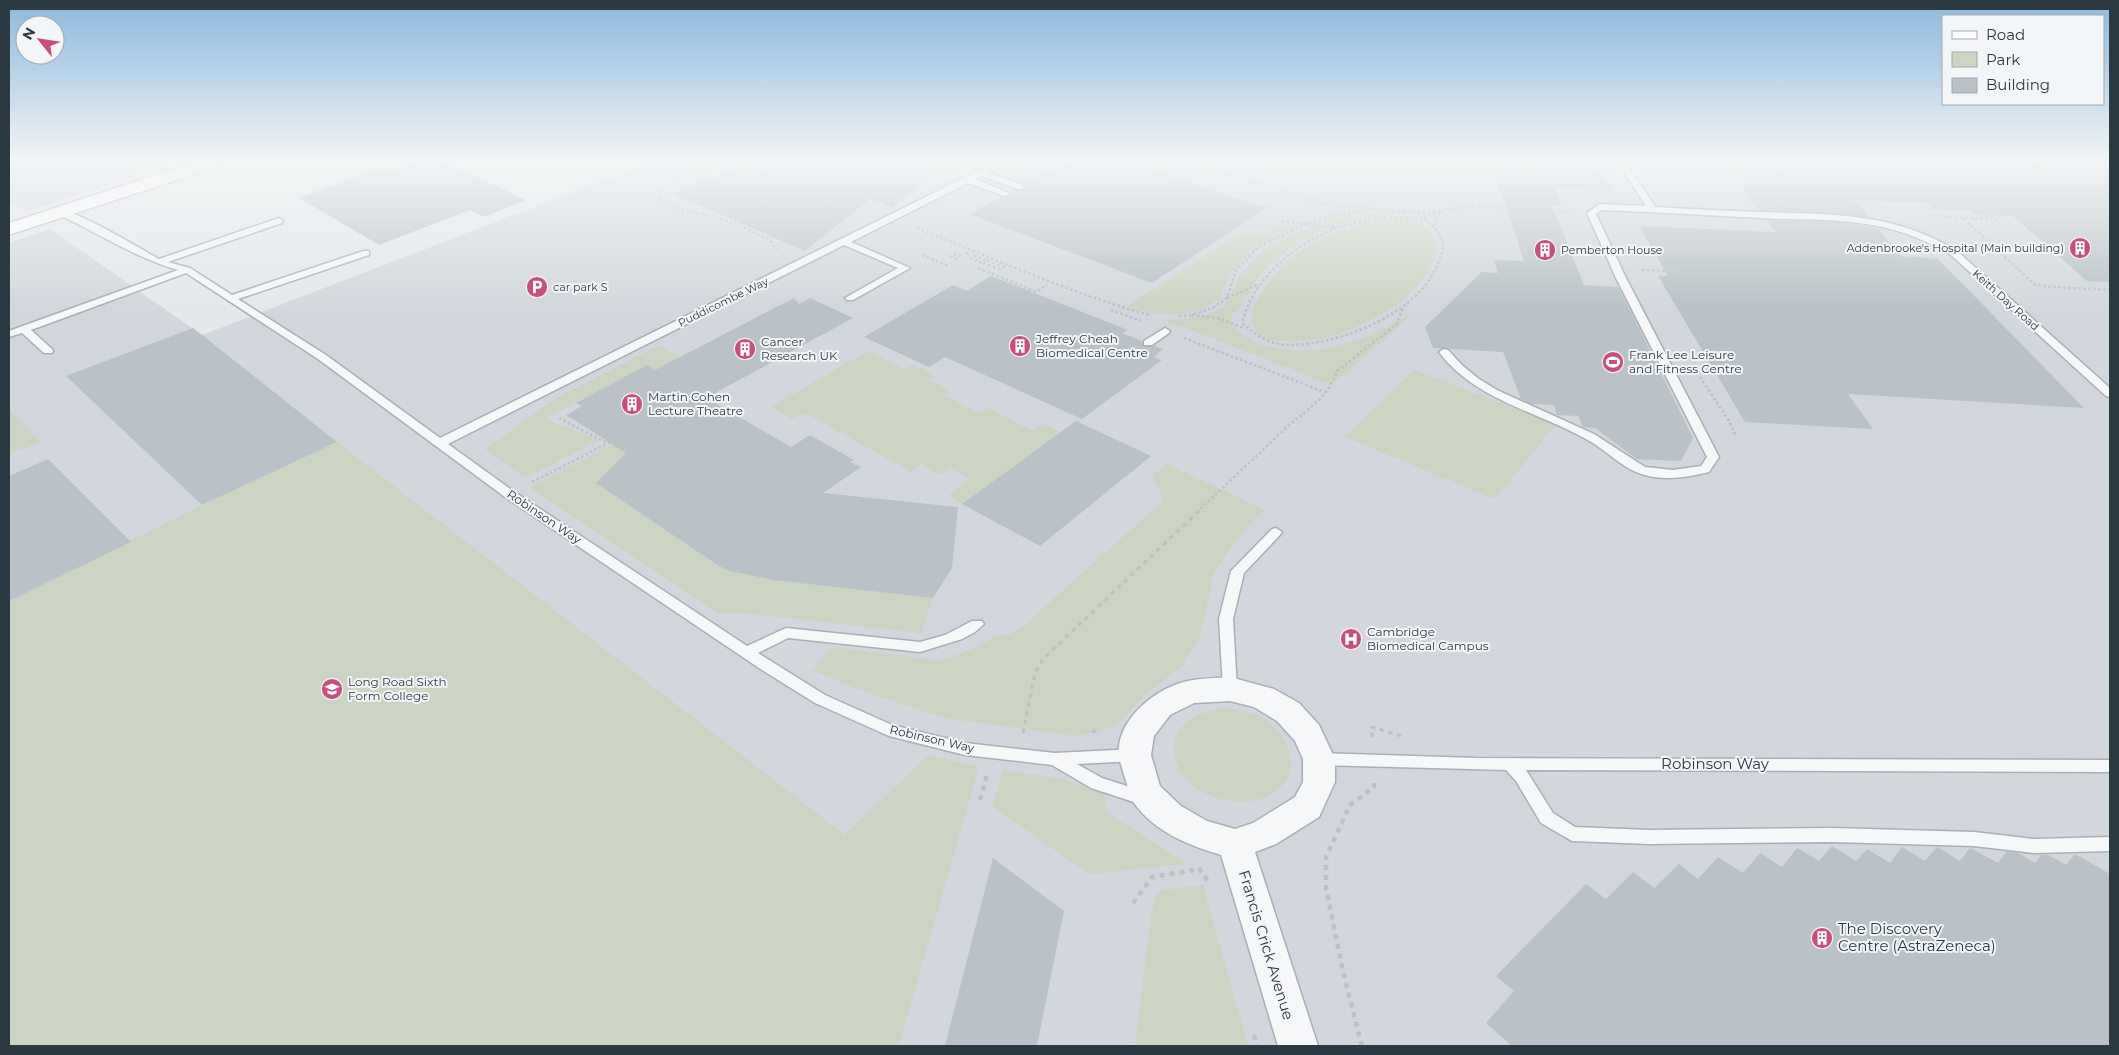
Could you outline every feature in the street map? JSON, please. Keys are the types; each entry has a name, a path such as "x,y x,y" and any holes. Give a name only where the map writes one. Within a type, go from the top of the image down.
{"main road":[{"path":"9,229 65,210"}],"street":[{"path":"1230,689 1263,697 1288,712 1308,734 1319,760 1319,782 1307,807 1264,834 1235,844 1198,834 1170,816 1146,793 1135,755 1139,732 1159,707 1189,692 1230,689"},
{"name":"Francis Crick Avenue","path":"1235,844 1298,1046"}],"lane":[{"name":"Puddicombe Way","path":"440,443 907,210"},
{"name":"Keith Day Road","path":"1591,213 1595,210"},
{"name":"Keith Day Road","path":"1673,210 1878,222 1937,241 1954,253 2110,394"},
{"name":"Robinson Way","path":"60,212 92,226 158,262 187,270 231,298 322,357 509,494 820,699 889,730 965,748 1055,759 1135,755"},
{"path":"1444,352 1454,364 1474,380 1508,401 1556,419 1593,438 1641,470 1680,475 1707,473 1713,457 1621,278 1591,213"},
{"path":"158,262 280,221"},
{"path":"844,242 905,268 850,298"},
{"path":"231,298 366,253"},
{"path":"9,334 187,270"},
{"path":"24,329 48,351"},
{"path":"1148,343 1165,330"},
{"path":"1230,689 1226,619 1238,571 1276,532"},
{"path":"747,652 786,633 920,647 941,643 966,632 977,624"},
{"name":"Robinson Way","path":"1055,759 1097,783 1156,803"},
{"name":"Robinson Way","path":"1319,760 1509,764 2110,766"},
{"path":"1509,764 1522,776 1546,818 1572,834 1649,837 1833,835 1974,839 2035,846 2110,844"}],"path":[{"path":"686,210 713,216 769,239 792,268"},
{"path":"841,210 877,225"},
{"path":"1227,298 1236,270 1260,246 1303,225 1337,215 1365,210"},
{"path":"1391,210 1418,212 1449,210"},
{"path":"1534,210 1591,213"},
{"path":"1443,211 1435,220 1436,229 1443,243 1440,262 1428,284 1403,307 1371,326 1341,339 1312,344 1288,344 1258,338 1242,323 1246,306 1258,285 1297,248 1337,228 1385,217 1424,218 1443,211"},
{"path":"1992,216 1996,220 1981,219 1979,217 1992,216"},
{"path":"891,218 1047,280 1118,306 1152,316"},
{"path":"1424,218 1436,229"},
{"path":"1964,219 2034,284 2051,287 2110,290"},
{"path":"1282,221 1337,228"},
{"path":"967,252 968,258 977,254"},
{"path":"950,256 961,259 954,254"},
{"path":"975,261 982,256"},
{"path":"981,263 988,259"},
{"path":"988,266 995,262"},
{"path":"993,268 1000,264"},
{"path":"998,270 1005,266"},
{"path":"978,268 1036,292 1047,285"},
{"path":"1642,270 1767,276 1800,322 2015,336"},
{"path":"1192,315 1214,307 1227,298 1258,285"},
{"path":"1032,735 1023,734 1035,673 1043,659 1287,427 1327,393 1335,382 1337,371 1396,324 1403,307"},
{"path":"1111,310 1327,393"},
{"path":"1174,317 1192,315 1217,318 1246,328"},
{"path":"559,418 608,443"},
{"path":"509,494 634,430"},
{"path":"1084,733 1101,730"},
{"path":"1194,864 1201,869 1213,889"},
{"path":"1133,903 1152,878 1201,869"},
{"path":"1252,1027 1257,1046"}],"shaded area":[{"name":"Cambridge Biomedical Campus","path":"526,210 2110,210 2110,1046 9,1046 9,243 50,229 202,335"}],"green space":[{"path":"1403,213 1342,223 1301,242 1266,269 1256,280 1242,305 1232,315 1231,326 1258,345 1298,351 1326,349 1364,338 1409,315 1406,320 1332,385 1165,320 1208,314 1222,307 1229,299 1242,273 1254,259 1271,246 1304,229 1344,217"},
{"path":"1407,218 1420,222 1428,229 1436,246 1435,256 1425,276 1409,295 1400,302 1367,322 1327,337 1291,341 1268,339 1255,331 1252,318 1256,303 1265,287 1290,259 1303,249 1340,231 1366,223"},
{"path":"1280,224 1297,226 1270,240 1244,258 1231,273 1220,298 1201,309 1180,314 1159,314 1128,306 1238,234 1268,233"},
{"path":"659,345 680,357 655,370 647,366 545,419 599,440 525,478 485,449 558,397"},
{"path":"868,351 905,369 913,365 935,375 929,380 949,390 943,395 980,414 988,408 1032,431 1043,424 1061,432 962,504 949,495 969,479 950,468 939,475 921,464 911,472 806,413 792,419 771,407"},
{"path":"1414,370 1556,424 1495,499 1345,437"},
{"path":"9,409 40,442 9,454"},
{"path":"636,432 730,571 773,580 933,598 921,633 744,613 718,613 529,488"},
{"name":"Long Road Sixth Form College","path":"337,442 845,835 928,755 979,767 899,1046 9,1046 9,601 202,505"},
{"path":"1167,464 1265,510 1245,529 1214,572 1201,634 1183,666 1149,691 1116,726 1076,736 944,718 873,695 811,670 834,647 941,661 973,649 997,636 1010,634 1022,627 1164,500 1152,476"},
{"path":"1228,708 1251,713 1264,719 1279,732 1289,750 1291,759 1287,778 1281,787 1261,799 1238,802 1216,798 1196,788 1179,770 1174,746 1180,729 1201,714"},
{"path":"1003,770 1064,779 1104,794 1107,813 1188,864 1090,874 992,807"},
{"path":"1203,885 1248,1046 1135,1046 1151,915 1157,891"}],"building":[{"path":"320,210 469,210 379,245"},
{"path":"470,210 501,210 484,217"},
{"path":"711,210 856,210 805,251"},
{"path":"976,210 1264,210 1152,283 969,214"},
{"name":"Frank Lee Leisure and Fitness Centre","path":"1507,210 1554,210 1584,285 1618,287 1636,322 1693,438 1681,461 1637,459 1595,428 1583,427 1578,416 1557,415 1554,405 1532,404 1521,399 1503,352 1433,348 1425,327 1482,272 1498,273 1494,260 1524,261"},
{"path":"1764,210 1863,210 1869,217"},
{"path":"1970,210 2110,210 2110,282 2087,281 2013,216 1977,215"},
{"path":"1767,220 1834,222 1878,228 1901,256 1938,259 2084,408 1848,394 1873,429 1745,422 1658,276 1668,276 1639,226 1776,232"},
{"name":"Jeffrey Cheah Biomedical Centre","path":"991,276 1128,330 1122,333 1142,341 1143,346 1154,346 1163,349 1154,357 1162,360 1082,419 945,357 929,367 864,337 953,285 967,291"},
{"path":"794,298 799,304 810,298 853,318 706,398 791,447 810,435 854,460 850,462 861,467 823,493 958,507 952,568 933,598 773,580 730,571 719,566 596,483 626,453 566,415 582,406 576,403 647,365 655,370"},
{"path":"193,328 337,442 202,505 66,376"},
{"path":"1076,421 1151,456 1040,546 962,504"},
{"path":"48,459 131,542 9,601 9,476"},
{"name":"The Discovery Centre (AstraZeneca)","path":"1832,846 1856,861 1867,849 1890,863 1902,847 1925,861 1937,847 1960,861 1970,848 1998,863 2006,852 2018,853 2035,863 2041,855 2048,855 2066,865 2075,854 2110,874 2110,1046 1512,1046 1486,1023 1514,991 1496,976 1586,884 1606,899 1633,872 1654,888 1679,864 1698,879 1718,857 1743,873 1760,853 1782,867 1797,848 1819,861"},
{"path":"993,858 1064,911 1037,1046 945,1046"}],"place":[{"name":"Addenbrooke's Hospital (Main building)","path":"2080,248"},
{"name":"Pemberton House","path":"1545,250"},
{"name":"car park S","path":"537,287"},
{"name":"Jeffrey Cheah Biomedical Centre","path":"1020,346"},
{"name":"Cancer Research UK","path":"745,349"},
{"name":"Frank Lee Leisure and Fitness Centre","path":"1613,362"},
{"name":"Martin Cohen Lecture Theatre","path":"632,404"},
{"name":"Cambridge Biomedical Campus","path":"1351,639"},
{"name":"Long Road Sixth Form College","path":"332,689"},
{"name":"The Discovery Centre (AstraZeneca)","path":"1822,938"}]}
